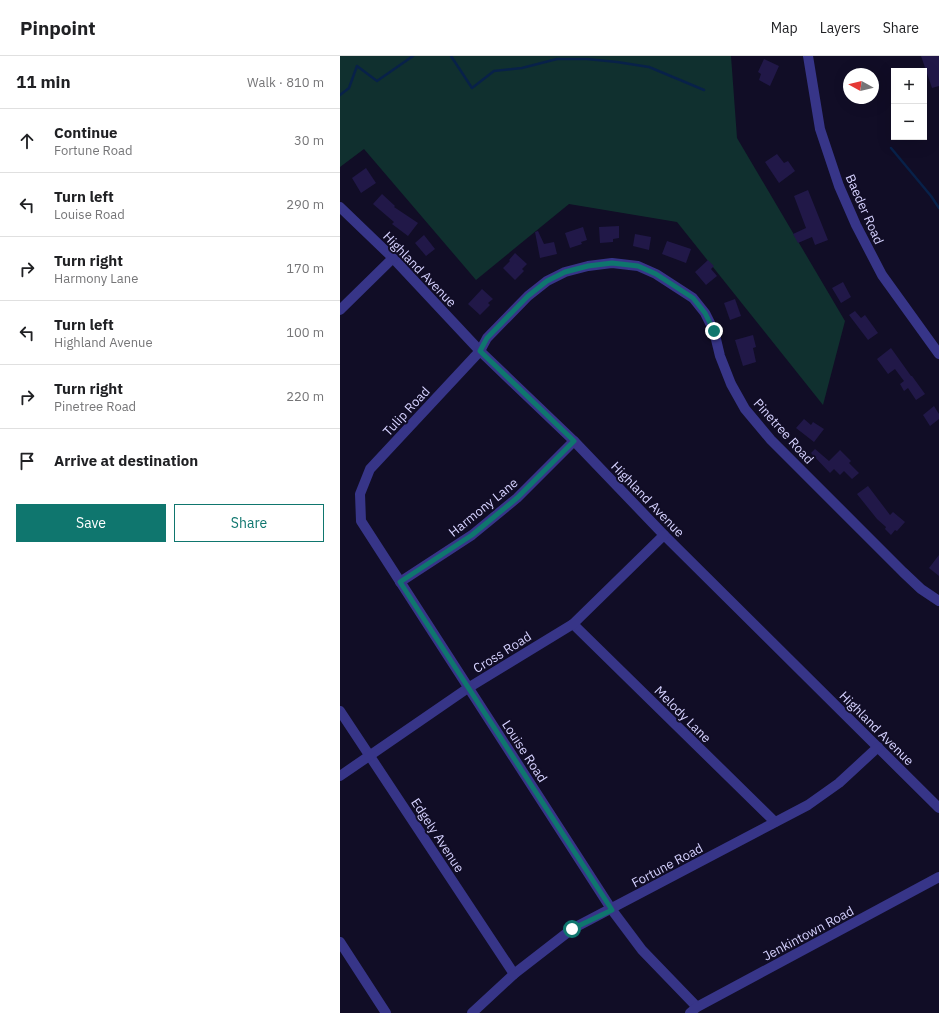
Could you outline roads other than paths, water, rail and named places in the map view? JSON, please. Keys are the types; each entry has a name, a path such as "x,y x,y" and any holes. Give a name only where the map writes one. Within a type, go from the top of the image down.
{"street":[{"name":"Baeder Road","path":"808,56 820,129 840,186 856,225 882,275 939,354"},
{"name":"Highland Avenue","path":"340,207 393,258 480,351 574,441 664,535 939,808"},
{"path":"340,310 393,258"},
{"name":"Pinetree Road","path":"480,351 487,338 528,296 547,281 565,272 588,266 612,263 638,266 656,274 693,298 705,313 714,331 720,356 731,384 745,409 771,440 921,589 939,601"},
{"name":"Tulip Road","path":"360,494 370,469 480,351"},
{"name":"Harmony Lane","path":"400,582 472,535 517,498 574,441"},
{"name":"Louise Road","path":"360,494 361,521 468,688 612,910 642,950 693,1010"},
{"name":"Cross Road","path":"340,776 468,688 573,624 664,535"},
{"name":"Melody Lane","path":"573,624 774,822"},
{"name":"Edgely Avenue","path":"340,711 514,974"},
{"name":"Fortune Road","path":"472,1013 514,974 572,929 612,910 808,805 839,784 878,747"},
{"name":"Jenkintown Road","path":"693,1010 939,877"},
{"path":"340,942 386,1013"}],"waterway":[{"path":"340,95 349,88 357,66 377,81 413,56"},
{"path":"451,56 472,88 494,71 522,68 557,59 587,59 649,67 704,90"},
{"path":"891,148 931,196 939,208"}]}
